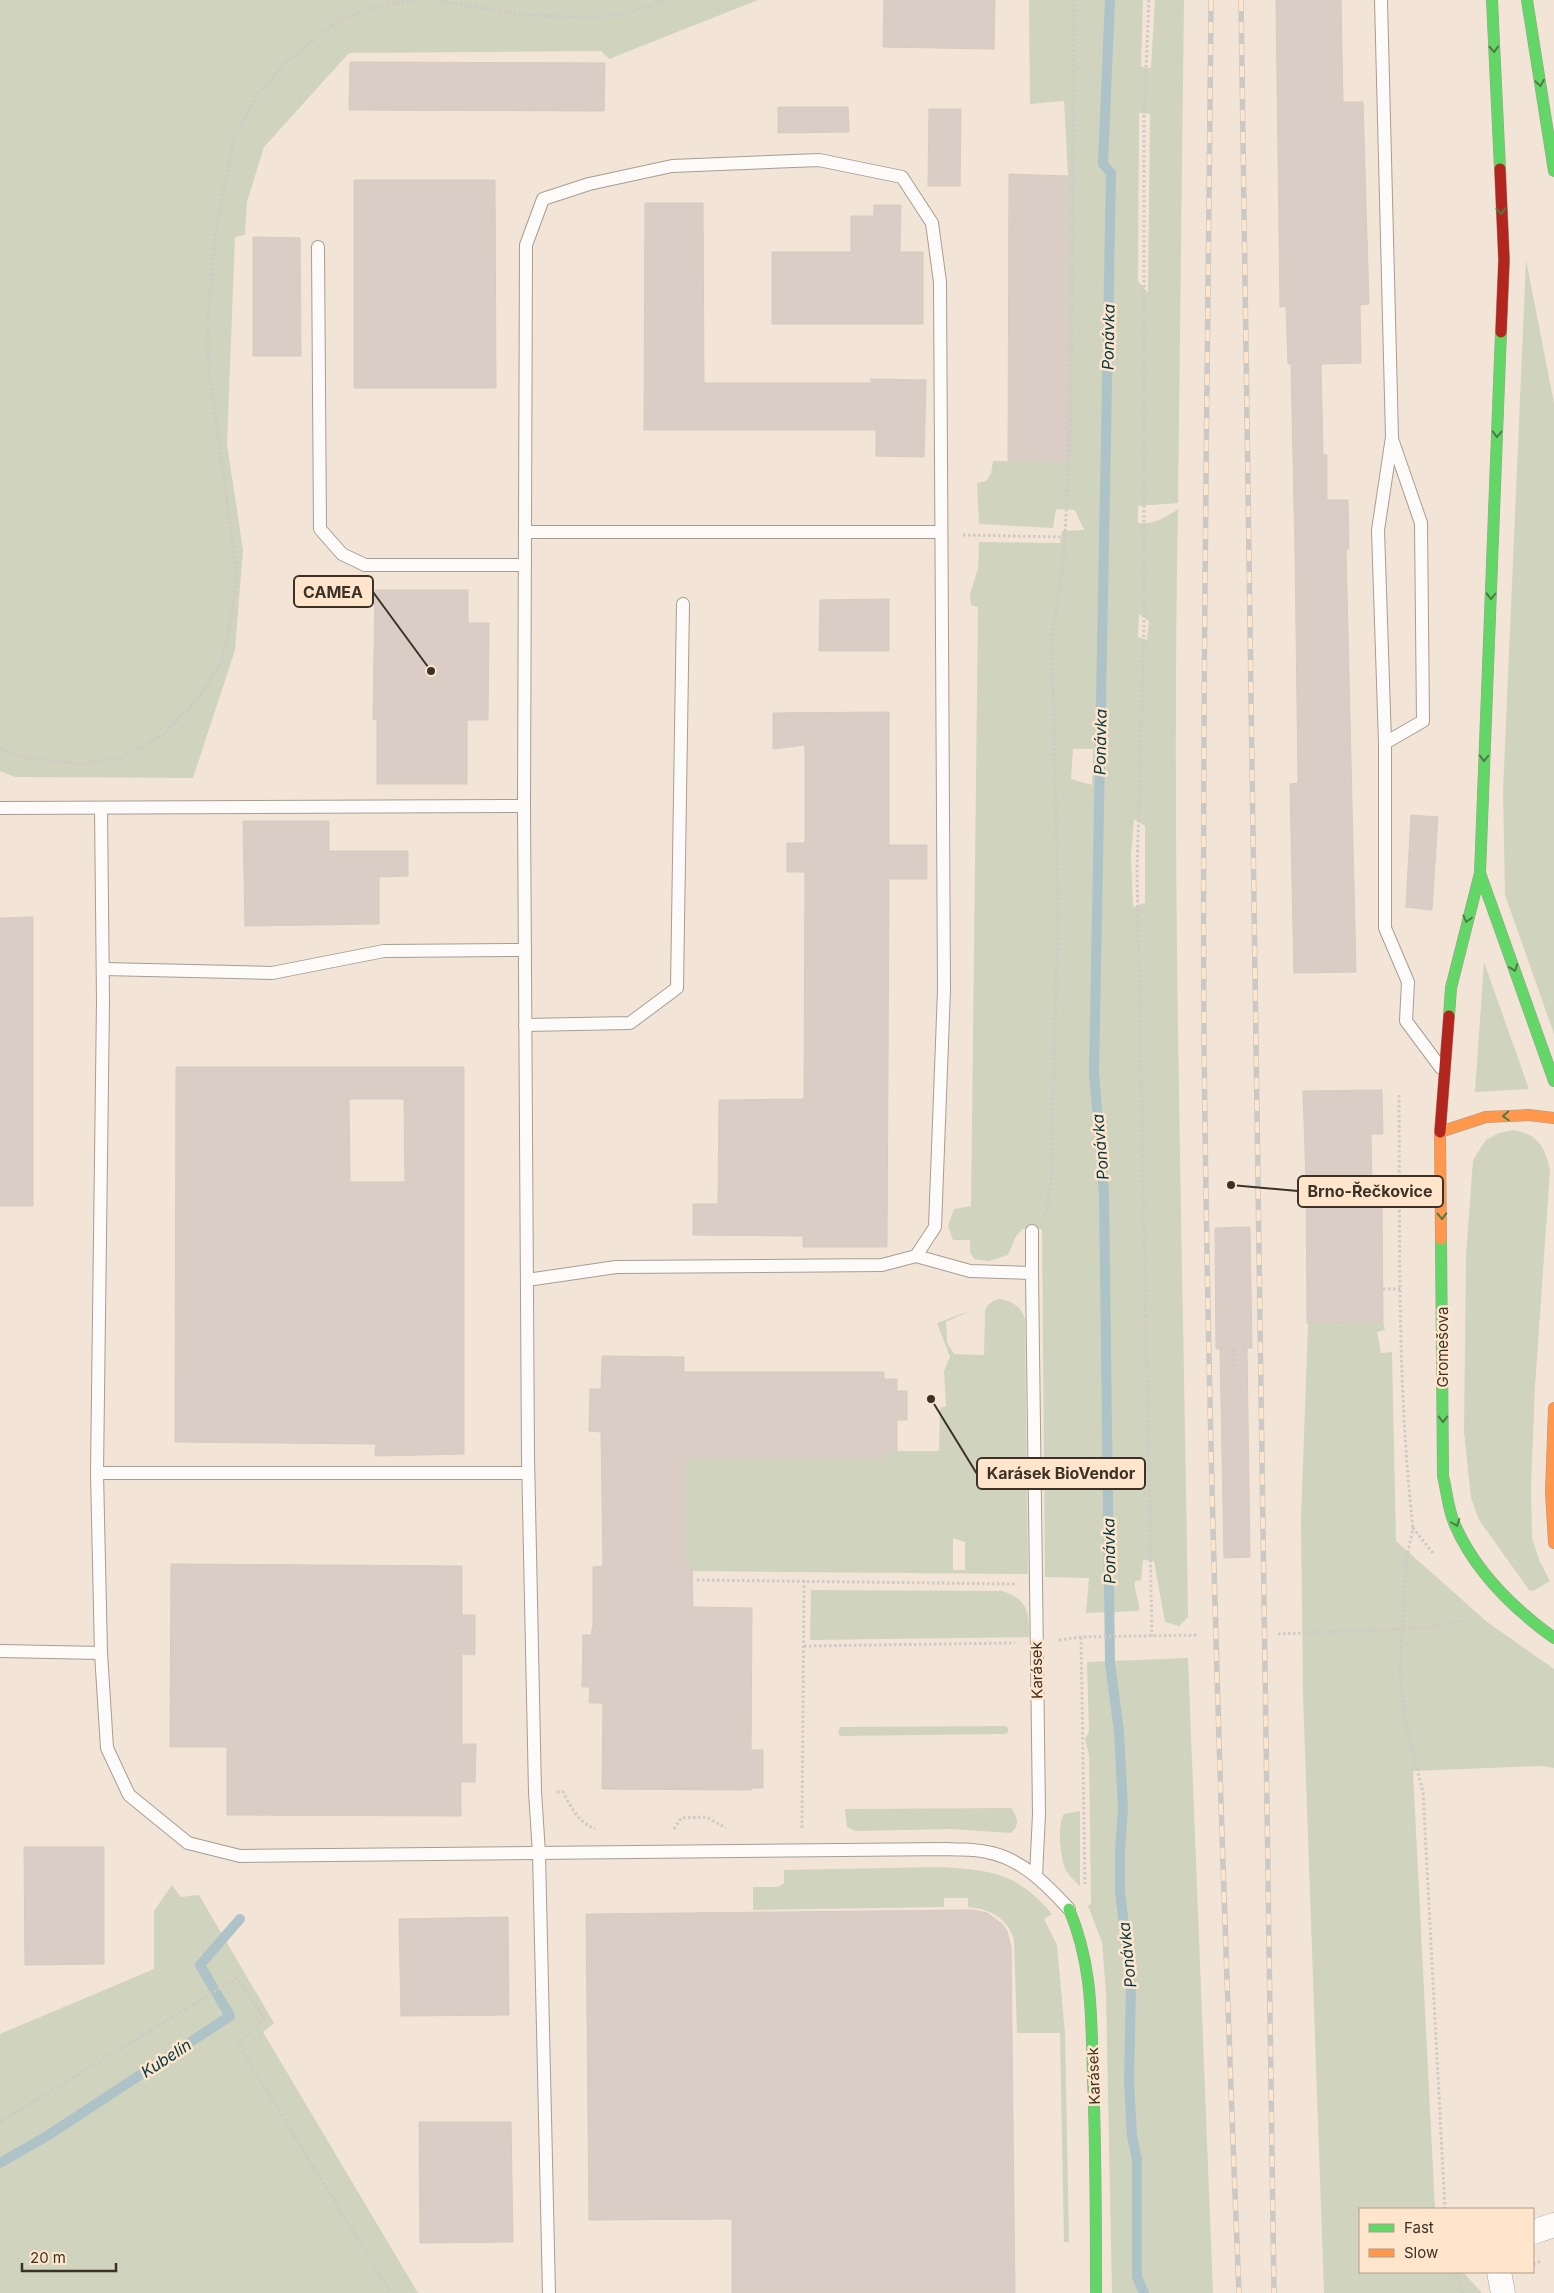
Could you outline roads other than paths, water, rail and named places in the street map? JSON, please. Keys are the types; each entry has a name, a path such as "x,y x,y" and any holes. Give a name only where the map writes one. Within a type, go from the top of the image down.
{"main road":[{"path":"1492,0 1504,260 1480,873 1554,1081"},
{"path":"1527,0 1554,171"},
{"name":"Gromešova","path":"1480,873 1451,988 1440,1132 1443,1476 1455,1525 1476,1559 1512,1605 1554,1638"},
{"path":"1440,1132 1486,1117 1529,1115 1554,1118"},
{"path":"1554,1408 1551,1492 1554,1543"},
{"name":"Karásek","path":"1069,1909 1083,1941 1090,1974 1095,2130 1096,2293"}],"street":[{"path":"1534,2232 1554,2225"},
{"path":"1499,2273 1503,2293"}],"lane":[{"path":"1381,0 1392,437 1378,530 1385,743 1385,928 1408,982 1406,1021 1445,1073"},
{"path":"549,2293 528,1473 524,806 526,245 543,199 589,184 672,166 819,160 902,177 932,223 940,282 944,990 935,1227 916,1256"},
{"path":"318,247 320,529 342,554 364,564 525,565"},
{"path":"1385,743 1423,720 1421,523 1392,437"},
{"path":"525,532 942,532"},
{"path":"525,1025 630,1023 678,988 682,604"},
{"path":"0,808 524,806"},
{"name":"Karásek","path":"101,808 103,969 97,1474 102,1653 107,1748 129,1795 188,1843 240,1856 948,1849 988,1852 1012,1861 1036,1876 1069,1909"},
{"path":"103,969 272,973 384,951 525,950"},
{"name":"Karásek","path":"1032,1232 1039,1814 1036,1876"},
{"path":"527,1280 616,1267 882,1265 916,1256 970,1271 1032,1273"},
{"path":"97,1474 528,1473"},
{"path":"0,1651 102,1653"}],"waterway":[{"name":"Ponávka","path":"1110,0 1103,164 1111,173 1094,1073 1104,1193 1110,1663 1119,1732 1123,1808 1120,1891 1131,1987 1129,2081 1132,2136 1137,2160 1137,2277 1144,2293"},
{"name":"Kubelín","path":"0,2163 47,2136 230,2016 200,1965 240,1919"}],"railway":[{"path":"1211,0 1205,649 1204,1037 1217,1665 1239,2293"},
{"path":"1241,0 1274,2293"}],"place":[{"name":"CAMEA","path":"431,671"},
{"name":"Brno-Řečkovice","path":"1231,1185"},
{"name":"Karásek BioVendor","path":"931,1399"}]}
